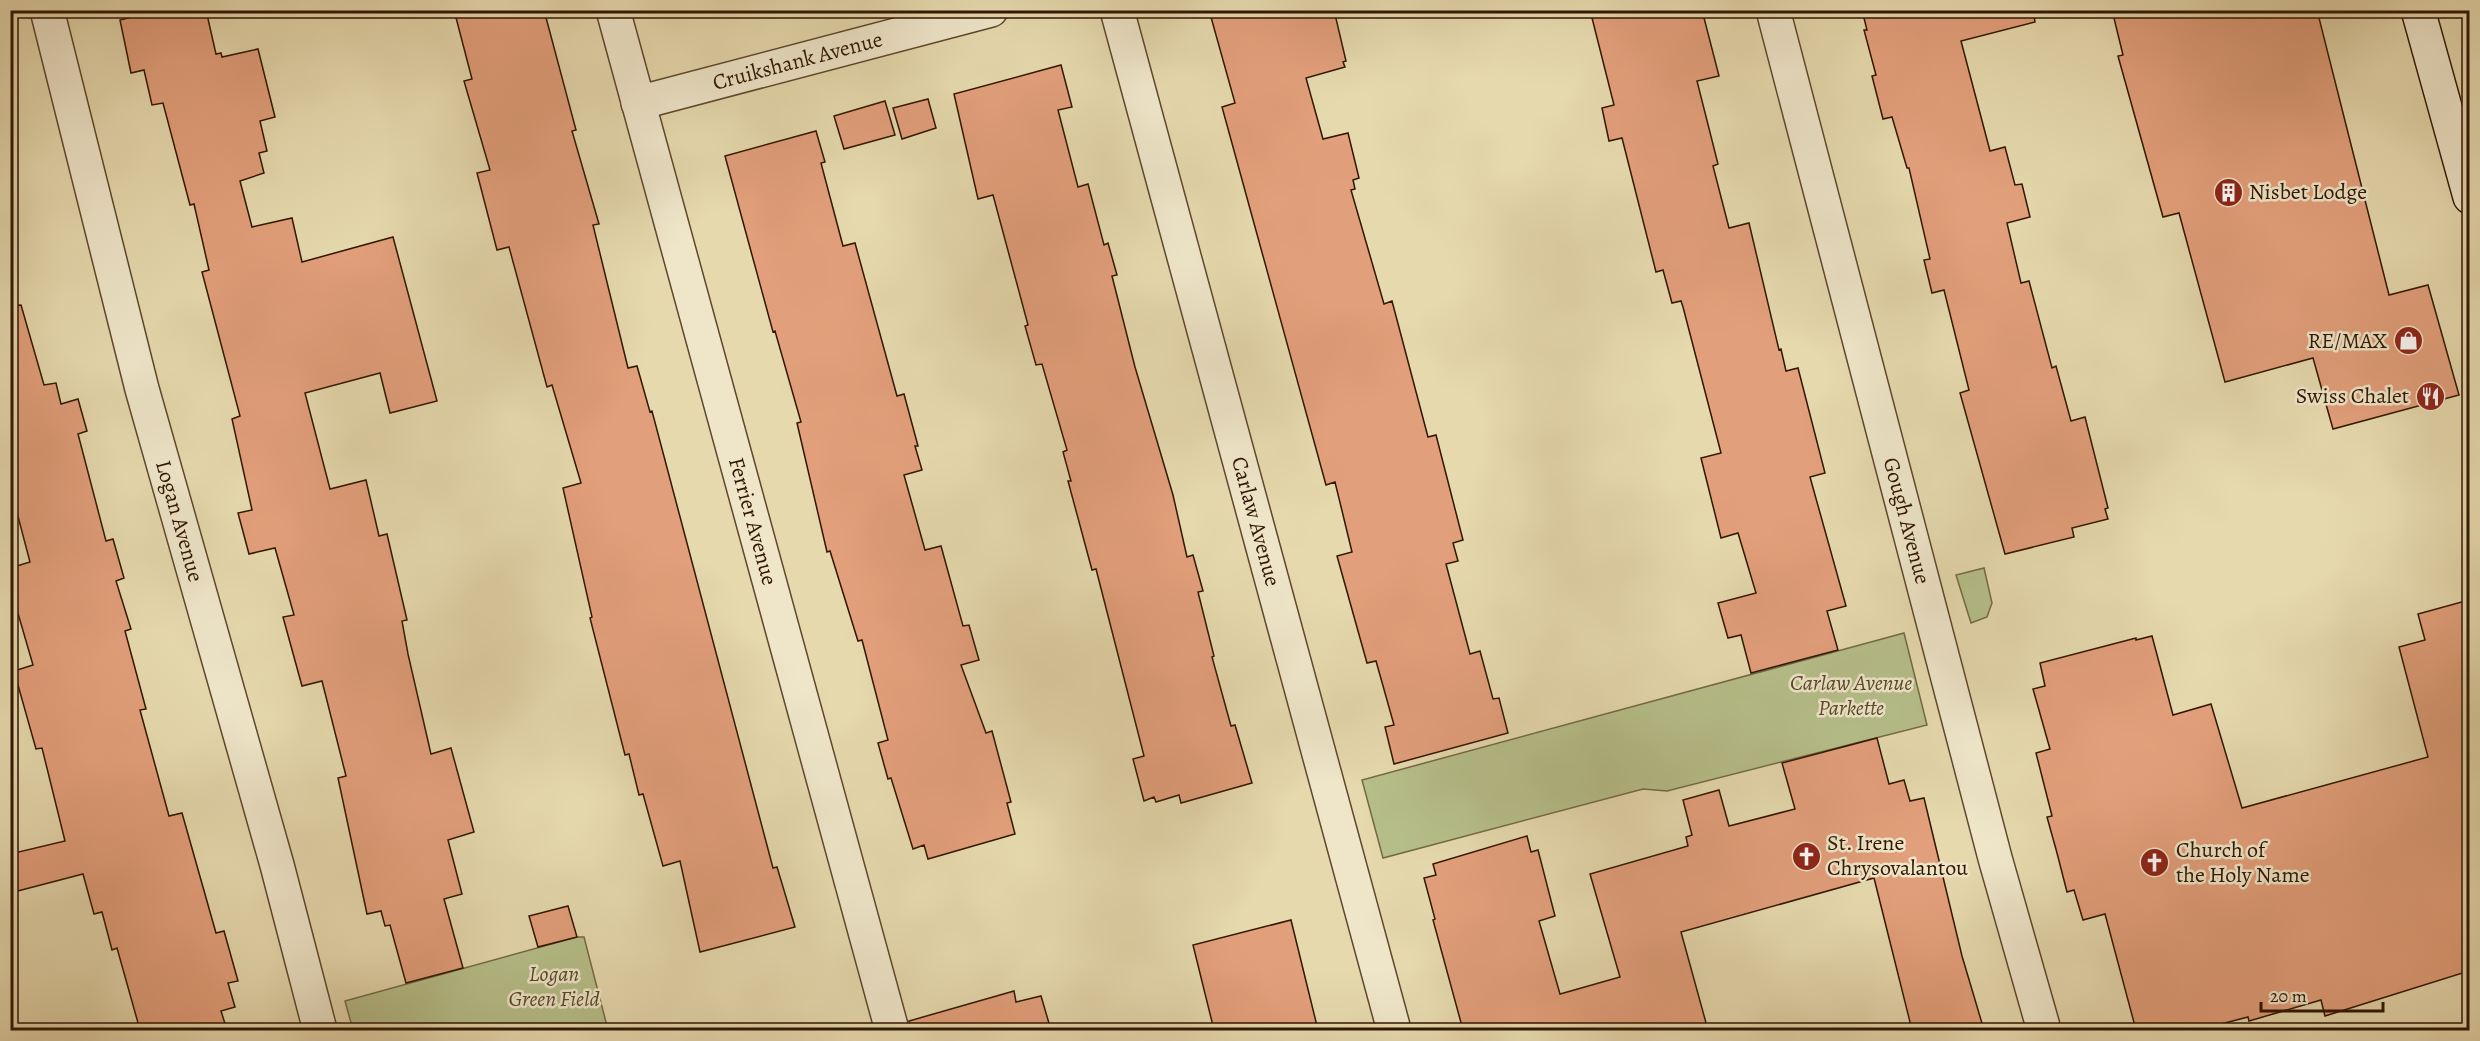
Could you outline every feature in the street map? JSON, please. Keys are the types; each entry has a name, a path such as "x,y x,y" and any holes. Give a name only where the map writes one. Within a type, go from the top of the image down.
{"street":[{"name":"Logan Avenue","path":"47,10 142,389 277,865 320,1030"},
{"name":"Ferrier Avenue","path":"613,10 892,1030"},
{"name":"Cruikshank Avenue","path":"638,103 991,10"},
{"name":"Carlaw Avenue","path":"1117,10 1394,1030"},
{"name":"Gough Avenue","path":"1773,10 1992,847 2044,1030"},
{"path":"2418,10 2469,197"}],"green space":[{"path":"1984,568 1992,603 1987,617 1971,623 1956,575"},
{"name":"Carlaw Avenue Parkette","path":"1904,633 1927,725 1667,791 1643,789 1383,858 1362,780"},
{"name":"Logan Green Field","path":"577,937 584,937 608,1030 353,1030 345,1001"}],"building":[{"path":"159,10 206,10 216,54 221,53 222,57 258,49 275,117 260,121 267,151 259,153 264,173 240,181 252,227 292,218 302,262 393,237 437,401 390,413 380,373 305,393 330,489 366,480 379,536 387,534 407,620 402,621 408,654 431,754 451,748 474,832 448,840 462,894 444,899 463,968 406,983 390,925 385,926 381,911 367,914 338,778 346,776 322,681 302,686 283,617 294,615 275,548 249,554 238,513 252,510 232,419 240,416 202,272 209,270 194,204 190,205 163,103 152,105 144,70 131,73 120,20"},
{"path":"454,10 544,10 576,130 572,131 599,224 593,225 628,368 637,366 650,412 652,411 773,868 777,867 795,927 700,952 680,861 663,866 643,794 639,795 629,754 625,755 590,618 592,617 563,488 581,483 552,385 547,387 509,247 497,250 477,173 490,170 464,81 472,79"},
{"path":"1209,10 1334,10 1346,61 1343,62 1345,67 1306,78 1323,139 1348,133 1359,178 1353,180 1355,189 1351,190 1384,304 1392,301 1428,437 1436,435 1463,540 1453,543 1458,561 1446,564 1470,654 1480,651 1493,699 1499,698 1508,733 1394,764 1385,727 1394,725 1376,661 1367,663 1337,556 1352,552 1335,482 1326,485 1222,107 1235,103"},
{"path":"1590,10 1702,10 1719,76 1697,81 1718,164 1713,166 1729,228 1749,223 1779,350 1781,349 1786,371 1798,368 1825,473 1810,477 1846,606 1827,611 1838,650 1751,673 1741,635 1728,638 1718,603 1756,593 1738,533 1721,538 1701,458 1721,453 1681,301 1672,303 1663,270 1656,272 1622,138 1609,141 1602,108 1614,105"},
{"path":"1862,10 2033,10 2035,22 1961,41 1990,151 2005,147 2015,185 2022,184 2030,217 2007,223 2021,283 2029,281 2052,368 2056,366 2071,421 2085,417 2108,508 2105,509 2108,519 2072,528 2074,537 2005,554 1960,393 1969,390 1944,290 1932,293 1924,260 1930,259 1909,168 1907,168 1892,117 1883,119 1872,76 1876,75 1864,30 1867,30"},
{"name":"Nisbet Lodge","path":"2112,10 2317,10 2389,295 2428,285 2459,395 2333,429 2313,358 2225,382 2179,213 2163,217 2118,56 2123,55"},
{"path":"1061,65 1072,107 1058,110 1078,187 1088,184 1104,245 1108,243 1117,275 1112,276 1135,367 1173,495 1187,557 1193,555 1203,591 1198,592 1214,656 1212,657 1231,726 1235,725 1252,783 1181,803 1179,795 1156,802 1154,797 1144,801 1133,759 1144,756 1096,569 1092,570 1068,481 1071,481 1063,452 1067,450 1042,364 1036,365 1025,326 1028,325 993,195 978,199 954,94"},
{"path":"928,99 936,128 902,139 893,108"},
{"path":"885,101 895,135 844,149 834,116"},
{"path":"816,131 825,162 821,163 843,246 855,243 897,396 904,394 918,446 915,446 922,470 904,475 925,550 941,546 963,626 969,625 979,660 961,665 986,733 992,731 1011,802 1007,803 1015,834 928,859 924,845 913,849 891,778 888,779 878,743 888,740 862,640 858,641 830,551 827,552 797,423 801,422 775,331 773,332 725,156"},
{"path":"21,305 44,385 56,383 61,404 78,399 87,431 78,434 106,541 113,539 124,578 116,581 131,629 125,631 146,709 140,710 169,816 182,813 216,933 224,931 238,981 228,983 235,1007 221,1011 227,1030 140,1030 117,948 112,950 102,912 94,914 83,874 10,893 10,854 65,841 42,748 36,749 14,671 33,665 10,586 10,568 30,562 10,486 10,306"},
{"path":"2469,600 2469,971 2325,1016 2321,1000 2249,1021 2248,1017 2198,1030 2136,1030 2105,914 2083,920 2074,890 2067,892 2047,817 2052,816 2036,753 2050,749 2033,689 2045,686 2040,663 2136,638 2136,640 2152,636 2173,715 2211,704 2242,808 2428,757 2399,647 2425,640 2418,614"},
{"path":"1877,738 1889,784 1904,780 1910,801 1924,798 1962,956 1984,1030 1912,1030 1874,878 1681,932 1708,1030 1463,1030 1424,878 1436,875 1433,864 1527,836 1531,852 1538,850 1555,916 1539,921 1560,994 1620,977 1590,874 1688,846 1686,837 1692,835 1683,800 1719,790 1729,826 1795,809 1782,763"},
{"path":"568,906 577,937 538,947 529,916"},
{"path":"1291,920 1318,1030 1214,1030 1193,945"},
{"path":"1014,991 1016,1002 1041,996 1051,1030 910,1030 909,1021"}],"place":[{"name":"Nisbet Lodge","path":"2228,192"},
{"name":"RE/MAX","path":"2408,341"},
{"name":"Swiss Chalet","path":"2430,396"},
{"name":"St. Irene Chrysovalantou","path":"1806,856"},
{"name":"Church of the Holy Name","path":"2155,863"}]}
